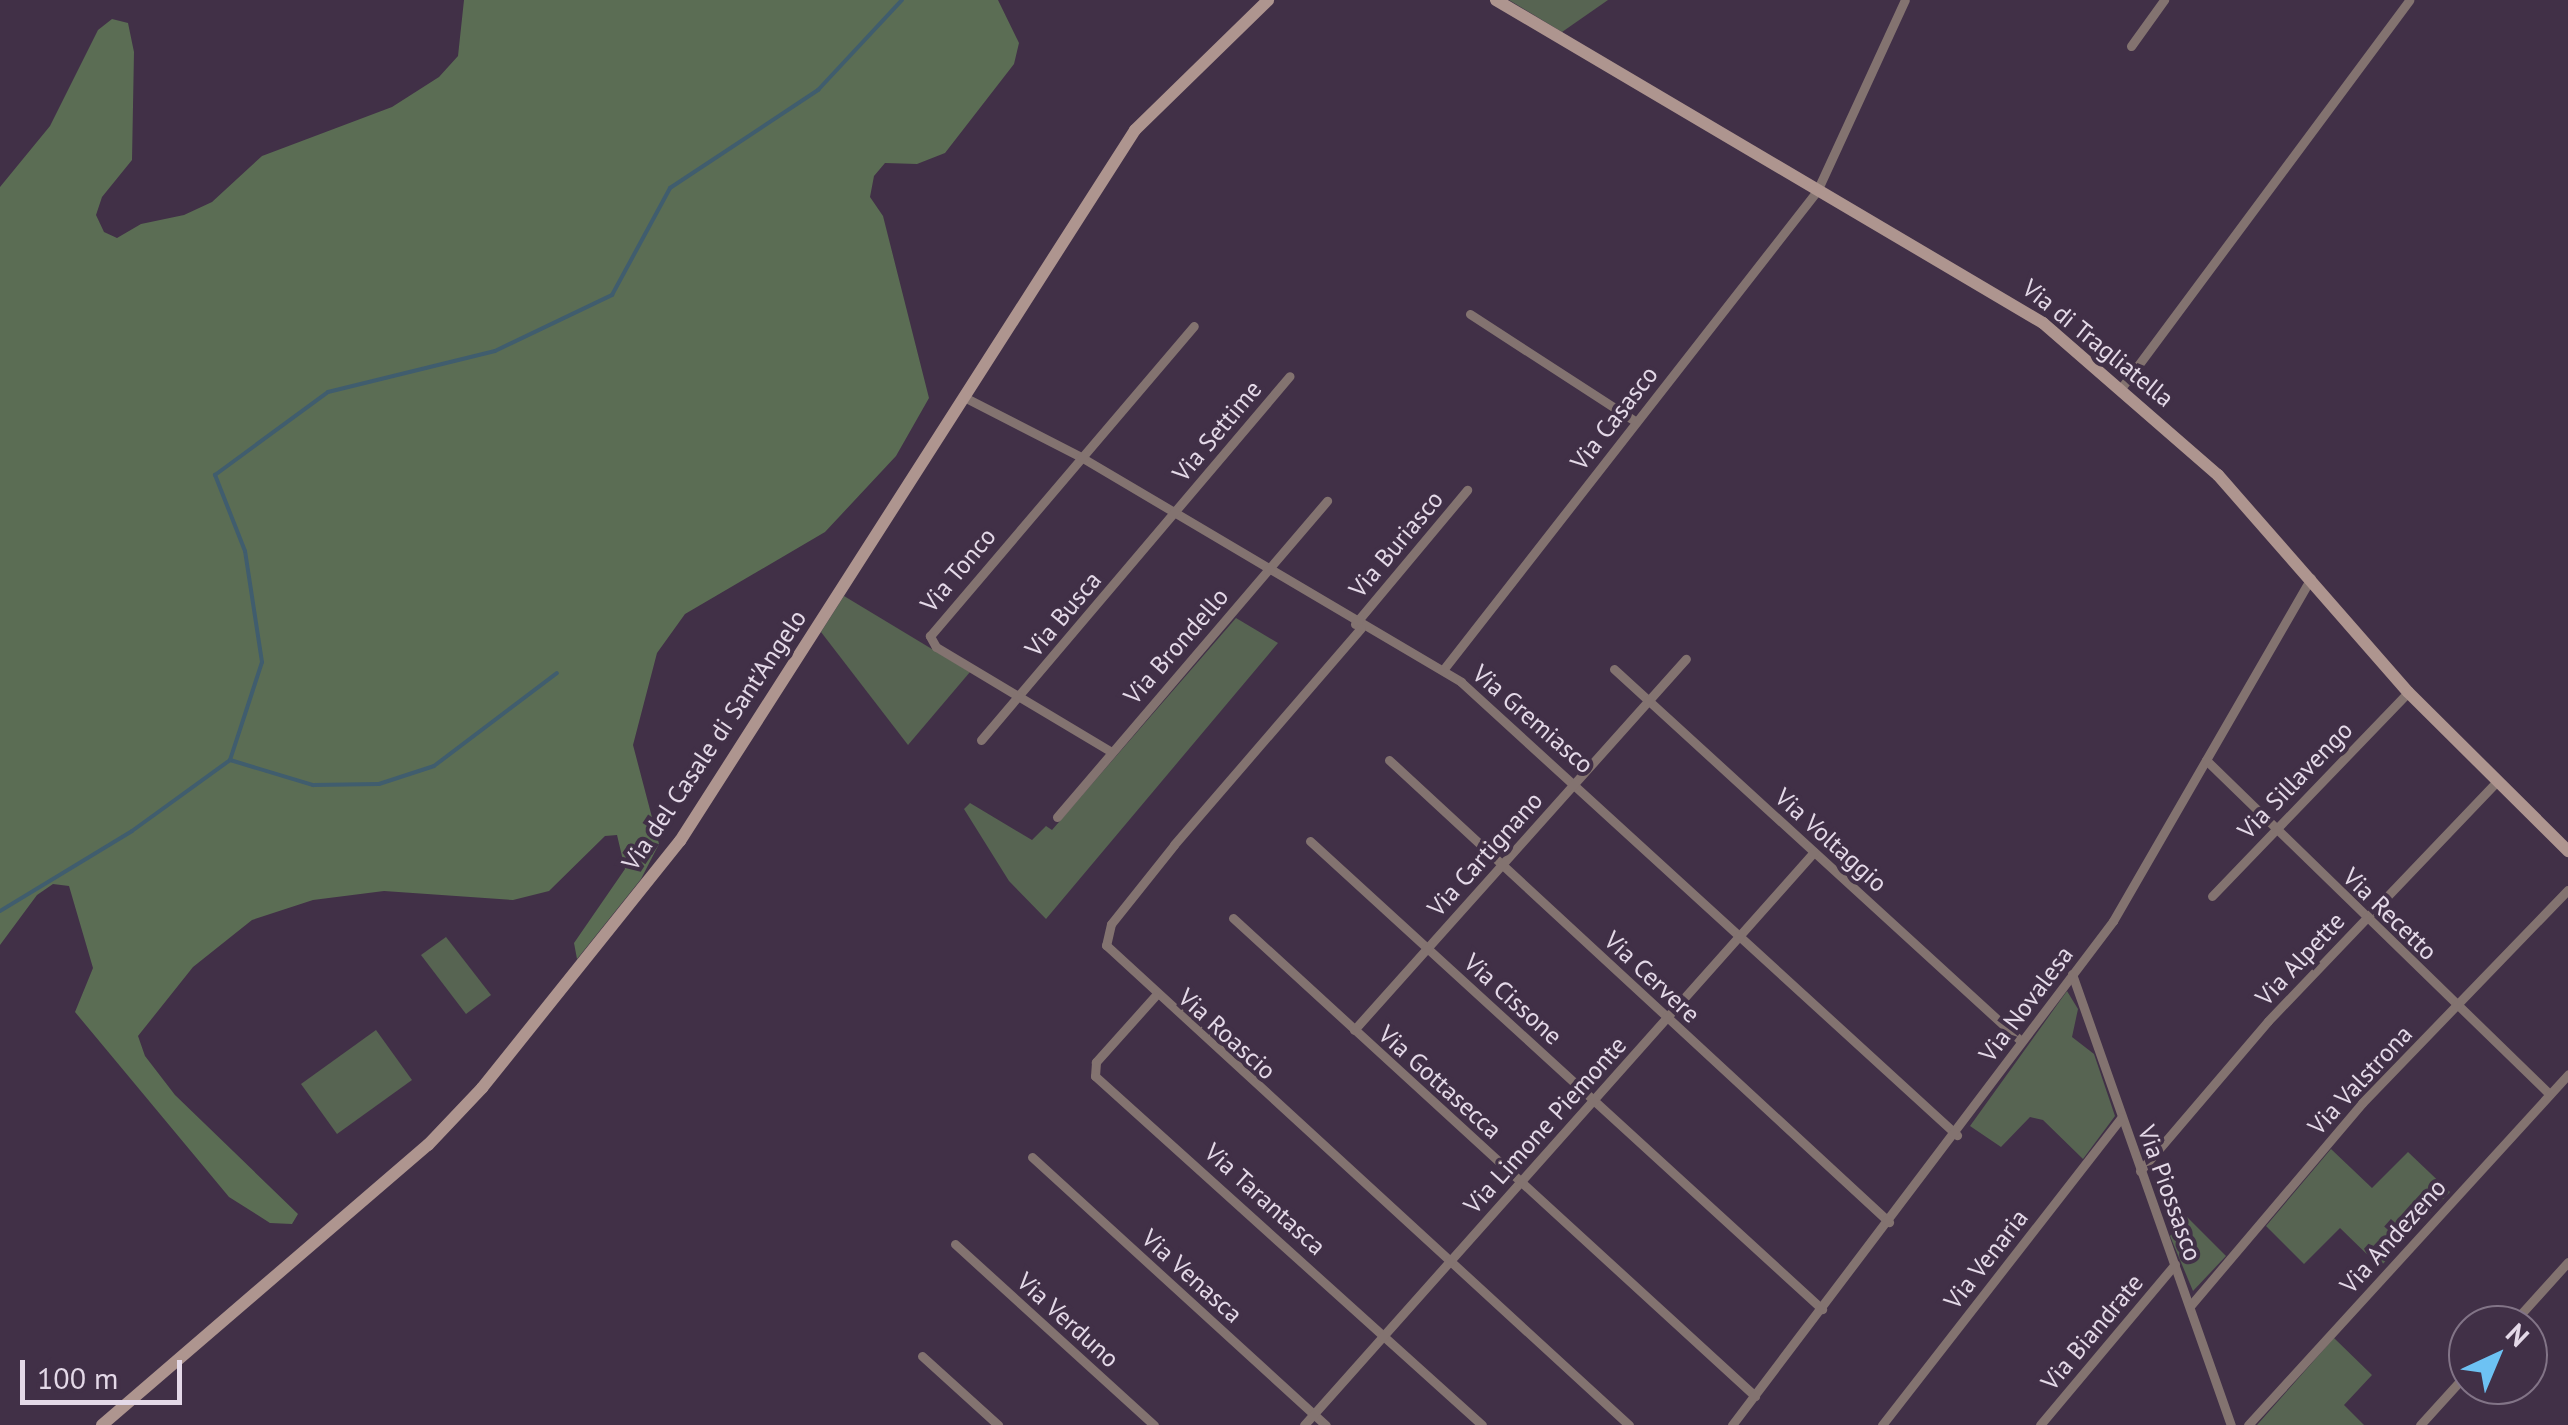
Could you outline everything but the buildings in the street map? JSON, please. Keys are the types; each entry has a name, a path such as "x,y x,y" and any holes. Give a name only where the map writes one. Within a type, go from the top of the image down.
{"main road":[{"name":"Via del Casale di Sant'Angelo","path":"102,1425 428,1145 482,1088 680,841 1135,130 1268,0"},
{"name":"Via di Tragliatella","path":"1496,0 2019,306 2122,387 2218,475 2408,692 2568,852"}],"street":[{"name":"Via Casasco","path":"1442,670 1817,191 1904,0"},
{"path":"2131,46 2164,0"},
{"path":"2122,387 2409,0"},
{"path":"1470,314 1636,422"},
{"path":"1081,457 1194,326"},
{"name":"Via Settime","path":"1175,513 1290,376"},
{"name":"Via Gremiasco","path":"964,397 1081,457 1359,626 1442,670 1576,783 1957,1135"},
{"name":"Via Tonco","path":"1081,457 930,636 936,647 1110,751"},
{"name":"Via Buriasco","path":"1359,626 1467,490"},
{"name":"Via Brondello","path":"1057,817 1327,501"},
{"name":"Via Busca","path":"981,740 1175,513"},
{"name":"Via Novalesa","path":"1732,1425 1957,1135 2124,903 2310,578"},
{"name":"Via Roascio","path":"1359,626 1108,928 1110,953 1630,1425"},
{"name":"Via Cartignano","path":"1354,1030 1686,659"},
{"name":"Via Voltaggio","path":"1614,669 2021,1041"},
{"name":"Via Sillavengo","path":"2212,896 2408,692"},
{"name":"Via Cervere","path":"1390,760 1890,1222"},
{"name":"Via Recetto","path":"2206,760 2549,1094"},
{"name":"Via Alpette","path":"2140,1171 2366,918 2496,782"},
{"name":"Via Cissone","path":"1310,841 1822,1308"},
{"name":"Via Limone Piemonte","path":"1304,1425 1814,852"},
{"name":"Via Valstrona","path":"2190,1306 2362,1103 2568,890"},
{"name":"Via Gottasecca","path":"1233,918 1755,1396"},
{"name":"Via Piossasco","path":"2072,974 2231,1425"},
{"name":"Via Tarantasca","path":"1156,996 1097,1060 1095,1076 1482,1425"},
{"name":"Via Andezeno","path":"2248,1425 2568,1074"},
{"name":"Via Venaria","path":"1882,1425 2122,1118"},
{"name":"Via Venasca","path":"1032,1158 1326,1425"},
{"name":"Via Verduno","path":"954,1244 1154,1425"},
{"path":"2529,1305 2568,1262"},
{"name":"Via Biandrate","path":"2040,1425 2174,1264"},
{"path":"922,1356 998,1425"},
{"path":"2420,1425 2448,1394"}],"green space":[{"path":"464,0 998,0 1019,43 1014,64 945,153 917,164 885,163 874,176 870,197 883,216 929,398 896,456 825,532 685,614 657,653 633,745 659,844 641,879 577,959 574,943 625,869 617,835 605,836 549,891 513,900 384,891 313,900 252,920 193,967 138,1036 145,1056 175,1095 298,1214 292,1224 270,1223 229,1197 75,1012 93,968 69,886 53,884 37,895 0,945 0,187 50,126 98,30 112,19 128,23 134,52 132,160 102,197 96,215 104,232 117,238 141,224 184,215 212,202 262,156 392,107 439,77 458,56"},
{"path":"1509,0 1608,0 1562,32"},
{"path":"844,596 970,672 908,745 821,632"},
{"path":"1236,618 1278,643 1046,919 1009,881 964,809 970,803 1032,840 1046,826 1052,830"},
{"path":"446,937 491,995 466,1014 421,955"},
{"path":"2067,991 2078,1009 2072,1037 2094,1054 2115,1116 2083,1159 2043,1120 2030,1117 2001,1147 1970,1126"},
{"path":"376,1030 412,1080 337,1134 301,1084"},
{"path":"2331,1149 2372,1188 2408,1152 2450,1192 2380,1267 2340,1228 2304,1264 2266,1226"},
{"path":"2187,1217 2226,1256 2193,1291 2170,1236"},
{"path":"2334,1338 2372,1375 2344,1405 2364,1425 2257,1425"}],"waterway":[{"path":"0,911 132,831 230,760 262,662 245,551 215,475 328,392 495,351 612,295 670,188 818,90 902,0"},
{"path":"230,760 313,785 379,784 434,766 557,673"}]}
